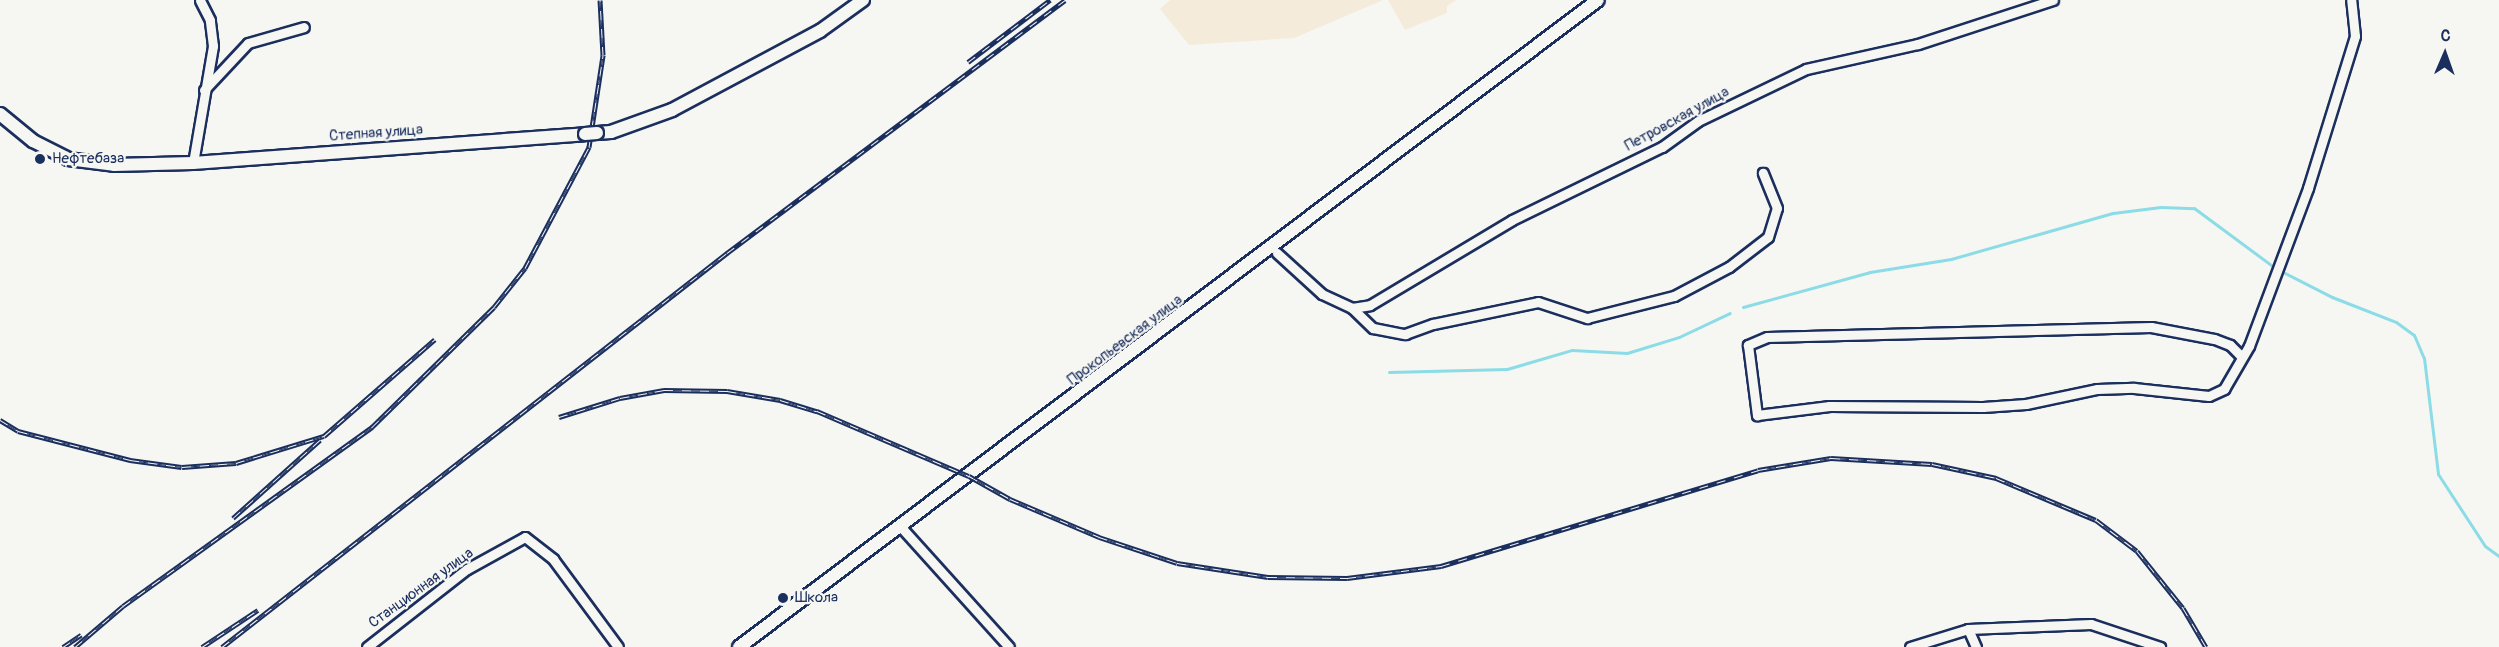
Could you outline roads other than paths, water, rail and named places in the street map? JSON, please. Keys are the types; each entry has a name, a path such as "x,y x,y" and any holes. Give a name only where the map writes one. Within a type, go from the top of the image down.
{"main road":[{"name":"Степная улица","path":"0,114 33,141 68,159 114,165 193,164 611,132 672,110 820,31 863,0"},
{"name":"Прокопьевская улица","path":"739,647 1313,218 1525,53 1598,0"}],"street":[{"path":"193,164 213,46 210,20 200,0"},
{"name":"Петровская улица","path":"1352,308 1370,305 1512,220 1662,147 1698,121 1806,69 1917,44 2053,0"},
{"path":"2241,356 2230,345 2214,339 2151,327 1767,337 1748,345 1757,415 1829,406 1983,407 2026,404 2097,389 2134,388 2209,396 2224,389 2241,356 2249,346 2308,188 2355,36 2350,0"},
{"path":"204,90 248,43 304,27"},
{"path":"1277,253 1322,294 1352,308 1373,328 1405,334 1433,324 1538,302 1587,318 1674,296 1729,267 1768,237 1777,208 1763,173"},
{"path":"901,526 1008,647"},
{"name":"Станционная улица","path":"367,647 467,569 525,537 553,559 618,647"},
{"path":"1910,647 1968,629 2091,624 2160,647"},
{"path":"1968,629 1976,647"}],"waterway":[{"path":"1743,307 1870,272 1951,259 2113,213 2161,207 2194,208 2271,265"},
{"path":"2285,273 2332,297 2396,322 2414,335 2424,358 2438,474 2485,546 2499,556"},
{"path":"1389,372 1507,369 1572,350 1627,353 1679,337 1730,313"}],"railway":[{"path":"75,647 123,606 372,427 494,307 525,268 589,147 603,55 600,0"},
{"path":"968,62 1050,0"},
{"path":"222,647 727,253 1065,0"},
{"path":"0,420 18,431 130,460 182,467 236,463 324,436 435,339"},
{"path":"559,417 620,398 664,390 727,391 780,400 817,411 969,476 1010,499 1099,537 1177,563 1268,577 1347,578 1441,566 1758,470 1831,458 1932,464 1996,478 2096,520 2137,551 2183,608 2206,647"},
{"path":"233,518 320,440"},
{"path":"202,647 258,610"},
{"path":"63,647 81,635"}],"place":[{"name":"Нефтебаза","path":"40,159"},
{"name":"Школа","path":"783,598"}]}
